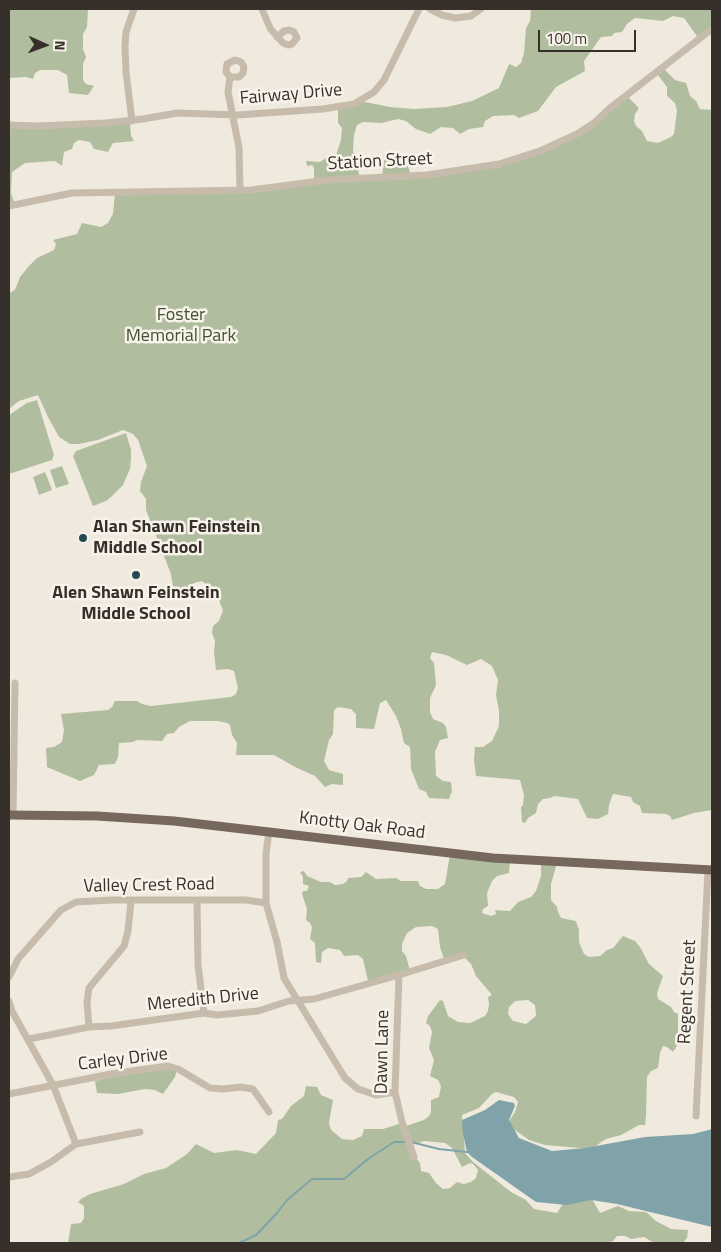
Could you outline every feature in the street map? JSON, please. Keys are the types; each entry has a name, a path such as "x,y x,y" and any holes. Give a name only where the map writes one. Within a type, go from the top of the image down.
{"main road":[{"name":"Knotty Oak Road","path":"11,815 148,819 268,831 493,858 710,870"}],"street":[{"path":"132,121 126,72 126,32 134,9"},
{"path":"262,9 270,28 277,37"},
{"name":"Fairway Drive","path":"9,125 75,125 132,121 177,113 232,115 339,107 354,104 374,92 384,80 419,9"},
{"path":"430,9 442,15 455,18 471,16 481,9"},
{"name":"Station Street","path":"9,206 72,193 240,190 327,180 426,175 474,169 520,158 577,134 594,123 610,108 712,29"},
{"name":"Fairway Drive","path":"230,77 228,92 239,148 240,190"},
{"path":"11,815 15,684"},
{"path":"268,831 266,903 277,942 284,978 345,1078 358,1089 376,1095 395,1092"},
{"name":"Regent Street","path":"696,1116 710,870"},
{"name":"Valley Crest Road","path":"9,977 18,959 61,910 76,902 90,900 246,900 266,903"},
{"path":"197,900 198,965 204,1013"},
{"path":"89,1027 87,1002 89,988 124,946 128,931 130,901"},
{"name":"Meredith Drive","path":"28,1039 89,1027 111,1026 204,1013 217,1015 258,1011 289,1001 314,999 464,955"},
{"name":"Dawn Lane","path":"399,975 395,1092 402,1122 414,1157"},
{"path":"9,1001 12,1011 53,1085 76,1144"},
{"name":"Carley Drive","path":"53,1085 168,1066 178,1069 210,1088 253,1088 269,1112"},
{"path":"9,1094 53,1085"},
{"path":"9,1177 29,1174 51,1162 76,1144 140,1132"}],"green space":[{"path":"9,9 88,9 87,27 83,34 83,49 86,57 83,64 83,80 86,84 94,86 88,95 69,93 67,75 58,70 40,70 35,73 33,79 26,77 9,78"},
{"name":"Foster Memorial Park","path":"531,9 712,9 712,30 699,39 684,18 673,16 663,21 635,18 627,24 622,32 614,33 612,36 601,37 584,61 585,71 556,87 538,111 519,118 514,115 493,116 485,121 483,127 469,129 460,134 453,128 441,127 430,134 416,129 406,121 398,119 381,123 363,122 357,125 354,135 353,151 358,164 359,178 382,177 384,161 387,157 405,160 412,176 475,169 577,135 626,95 639,108 635,114 634,121 636,126 642,131 647,141 658,143 674,134 677,111 675,103 667,96 667,87 655,71 661,66 675,80 686,83 690,96 696,101 700,109 712,110 712,810 672,820 666,814 642,813 640,806 633,802 631,797 613,794 608,814 598,819 587,818 578,799 555,796 543,799 538,804 536,813 528,818 525,823 522,822 521,807 524,795 520,780 476,776 475,747 483,747 492,741 499,726 496,695 498,680 492,666 481,659 467,665 446,655 432,652 430,658 434,663 436,685 430,698 430,712 433,719 443,723 446,727 448,738 440,740 435,752 436,776 443,781 451,782 452,791 449,799 429,798 426,792 419,789 411,769 410,747 404,743 396,716 386,700 380,703 374,729 356,728 356,714 351,709 338,707 334,710 333,734 329,740 324,761 329,770 343,774 343,785 332,784 325,787 315,776 274,755 236,755 237,743 232,735 230,725 218,721 190,721 179,727 174,733 167,734 162,741 137,740 119,743 118,757 115,764 99,765 94,775 80,781 47,767 46,748 54,747 62,742 64,730 61,714 108,710 115,701 137,701 151,706 231,697 236,694 238,688 234,671 228,669 216,670 215,641 212,633 213,626 219,621 223,610 216,593 210,590 202,581 194,583 184,590 177,590 173,587 171,574 146,510 146,499 140,491 147,466 138,440 133,434 123,430 98,440 70,444 59,437 38,395 19,401 9,409 9,293 15,290 20,277 37,258 54,250 56,244 53,240 77,234 82,223 101,227 108,223 113,214 115,192 236,190 314,181 314,168 312,165 307,166 306,161 320,162 336,155 341,140 342,128 338,123 338,109 360,101 390,107 414,109 447,107 472,101 499,88 509,64 516,67 521,63"},
{"path":"130,122 131,136 134,141 113,143 108,152 94,149 90,142 79,140 74,143 72,149 64,152 62,166 55,161 25,163 12,172 11,193 15,205 9,207 9,125"},
{"path":"37,400 54,455 52,460 9,474 9,415 27,403"},
{"path":"126,433 131,450 131,459 130,469 123,485 106,501 93,506 73,456 76,451"},
{"path":"62,466 69,484 56,488 50,470"},
{"path":"45,472 52,490 39,495 33,477"},
{"path":"450,854 510,860 509,873 497,876 492,881 487,893 488,906 483,909 482,913 491,916 496,914 495,910 510,911 518,902 531,897 536,891 541,876 541,861 557,863 551,884 551,900 557,907 561,918 576,921 579,930 579,942 584,954 589,957 600,956 613,948 623,936 635,941 649,964 663,976 657,993 658,999 678,1014 678,1044 673,1052 663,1046 658,1068 651,1071 647,1077 645,1125 639,1125 621,1135 606,1139 591,1149 545,1145 529,1140 512,1128 509,1121 515,1112 518,1102 514,1097 496,1092 479,1108 462,1115 465,1153 473,1162 511,1192 526,1200 534,1209 557,1213 564,1202 592,1199 600,1213 618,1206 629,1211 646,1212 656,1221 671,1229 688,1230 687,1238 683,1243 654,1243 644,1237 631,1239 625,1236 617,1236 613,1241 606,1243 68,1243 71,1224 81,1223 84,1218 84,1206 78,1202 81,1199 90,1194 124,1184 144,1174 166,1168 187,1154 196,1144 214,1153 237,1150 256,1154 276,1133 278,1120 282,1119 291,1106 304,1096 306,1086 317,1087 321,1095 333,1100 329,1123 331,1130 342,1139 353,1140 362,1136 364,1129 383,1129 402,1123 406,1126 424,1120 429,1116 431,1100 439,1097 441,1086 438,1080 430,1076 434,1060 429,1048 432,1032 430,1026 426,1023 428,1016 440,1000 443,1001 448,1016 458,1022 470,1023 485,1016 488,1011 488,997 492,995 476,976 471,964 463,956 444,959 440,947 438,929 432,926 416,927 407,933 402,944 402,951 406,956 410,971 368,981 363,959 358,955 344,956 340,950 328,948 322,952 321,963 316,962 315,943 310,939 312,927 306,920 307,909 302,894 303,891 307,891 309,886 303,884 303,877 300,872 304,871 307,876 335,885 343,884 348,878 361,877 366,872 376,879 396,878 401,881 418,881 420,886 426,889 438,889 445,884","holes":["528,1000 535,1005 536,1016 526,1024 513,1021 508,1014 509,1007 515,1001","424,1141 445,1143 452,1148 462,1167 470,1163 473,1164 478,1170 476,1178 471,1182 464,1184 457,1182 450,1188 443,1189 429,1173 421,1171 420,1163 415,1157 412,1145"]},
{"path":"147,1069 177,1069 175,1077 163,1094 155,1090 145,1089 118,1094 97,1093 95,1081"}],"water":[{"path":"499,1100 514,1103 515,1106 509,1120 519,1138 552,1151 585,1148 645,1137 693,1134 712,1129 712,1227 617,1204 591,1200 567,1205 536,1202 467,1152 462,1120 485,1110"}],"waterway":[{"path":"239,1243 256,1235 287,1200 312,1179 344,1179 368,1159 394,1142 406,1142"},
{"path":"411,1142 439,1149 467,1152"}],"place":[{"name":"Alan Shawn Feinstein Middle School","path":"83,538"},
{"name":"Alen Shawn Feinstein Middle School","path":"136,575"}]}
